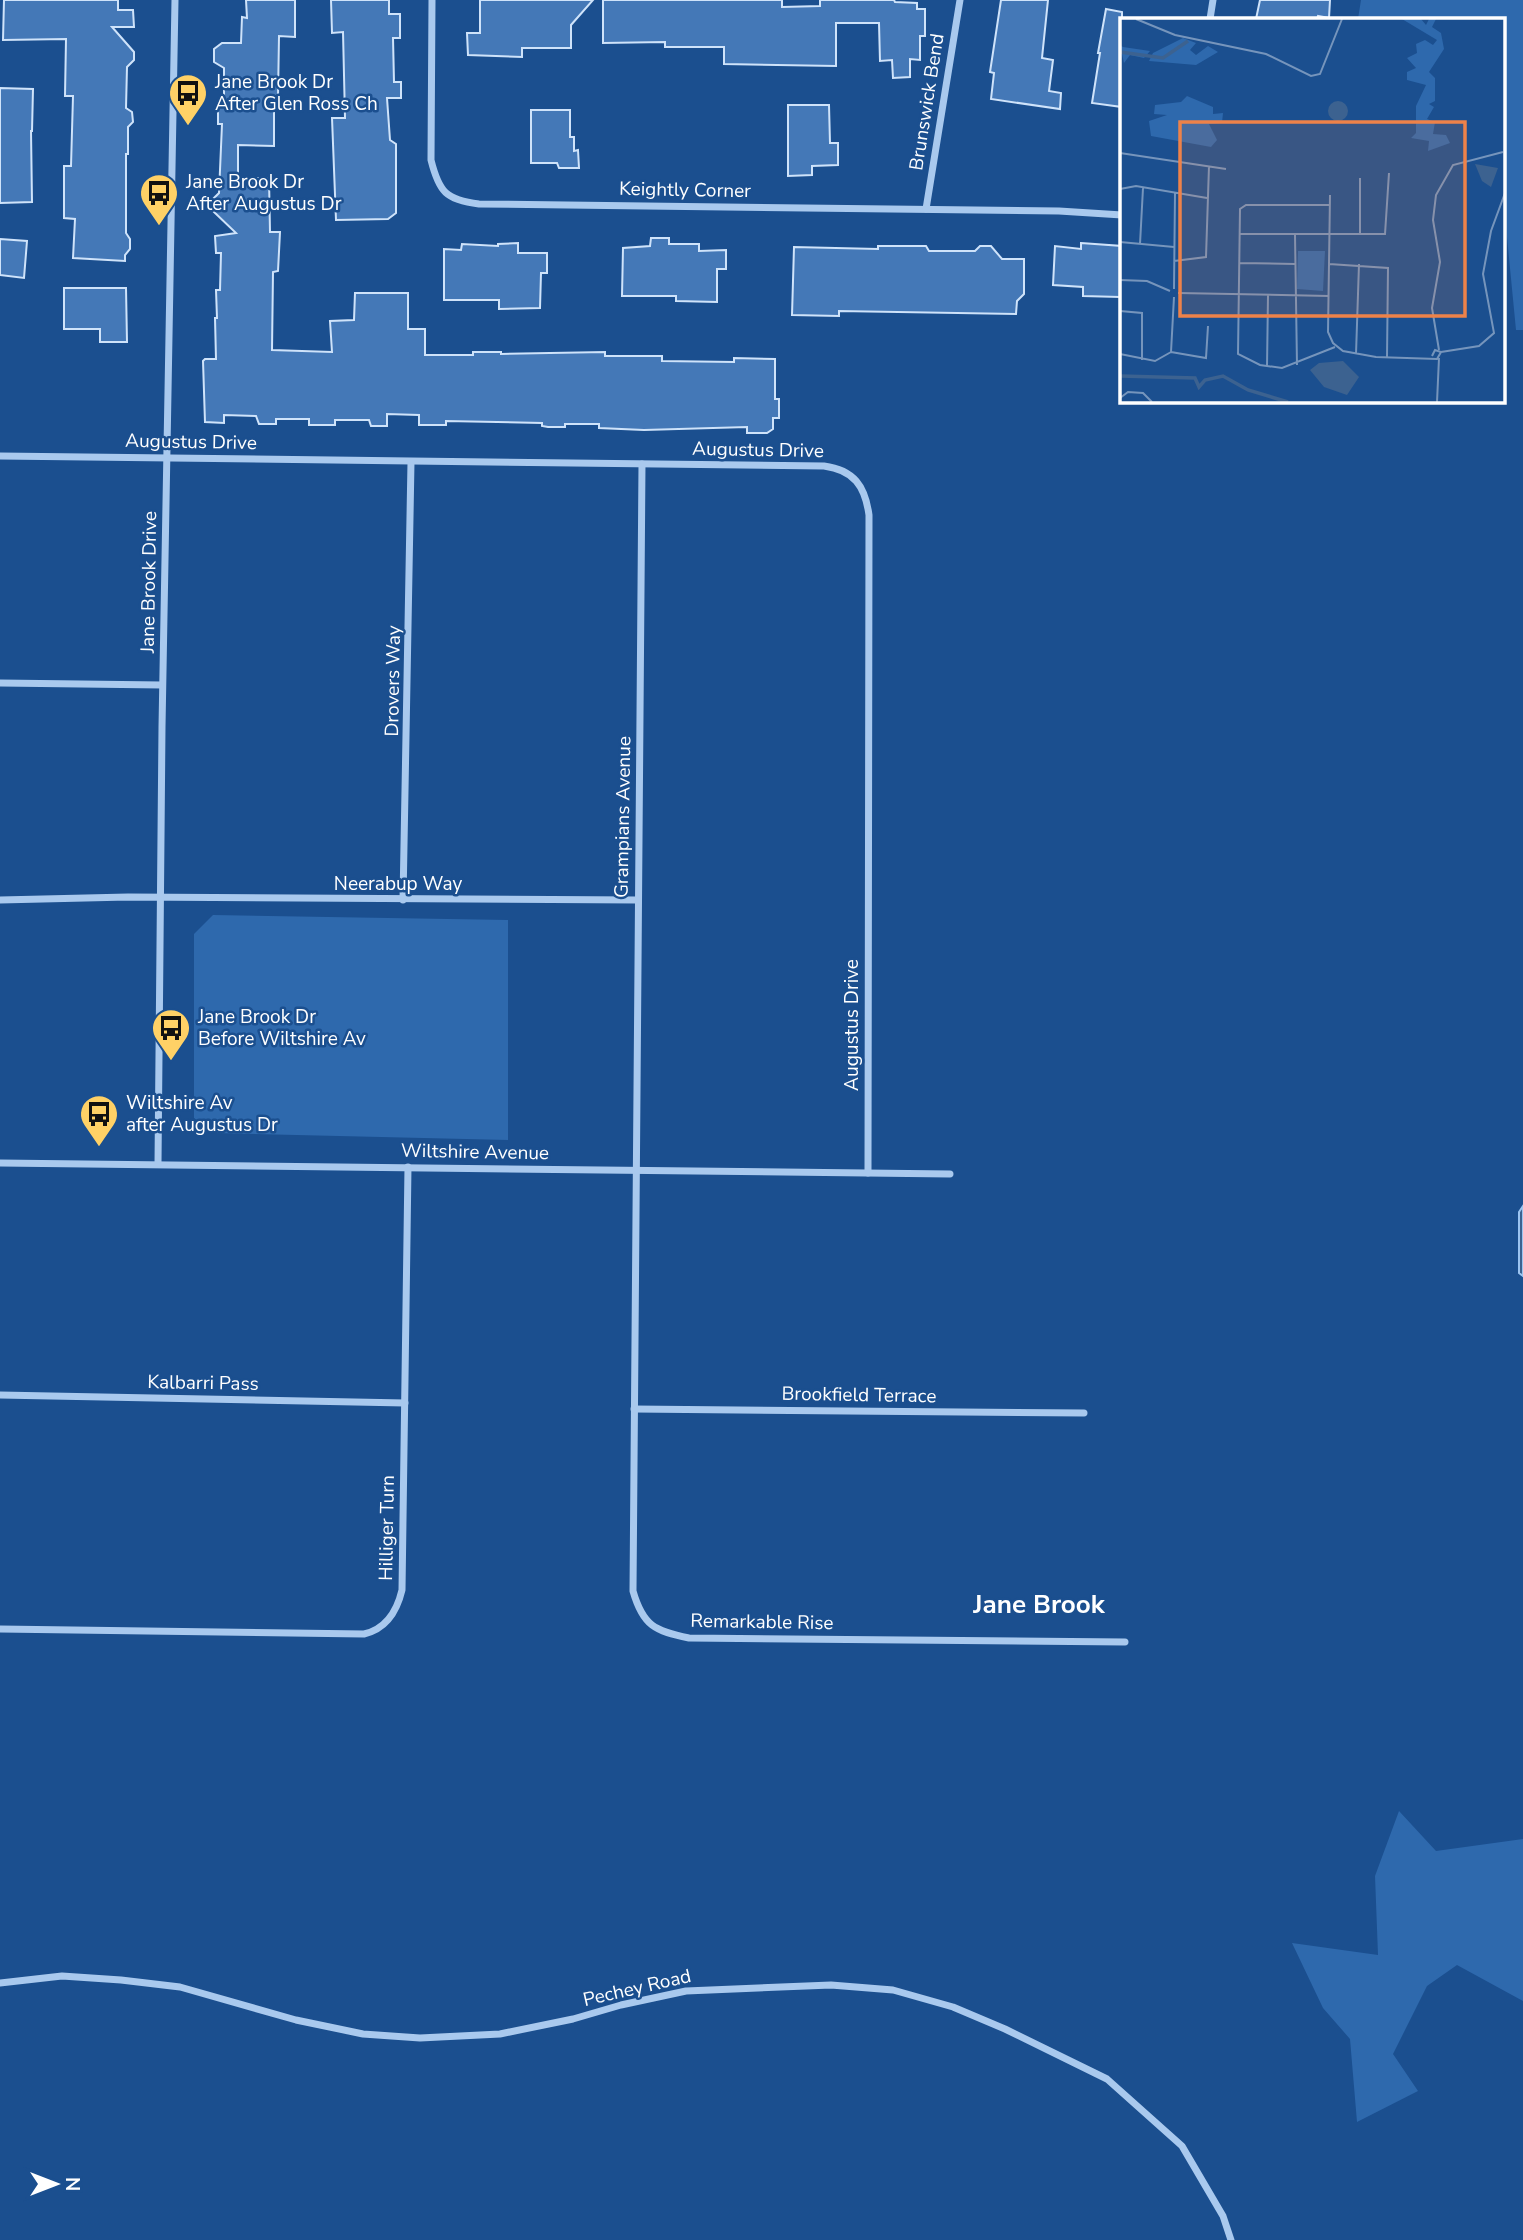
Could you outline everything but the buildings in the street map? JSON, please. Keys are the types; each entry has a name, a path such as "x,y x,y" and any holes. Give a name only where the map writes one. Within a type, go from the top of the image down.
{"street":[{"name":"Jane Brook Drive","path":"158,1164 162,685 175,0"},
{"name":"Keightly Corner","path":"432,0 431,160 436,181 446,194 461,201 480,204 1059,211 1120,215"},
{"name":"Brunswick Bend","path":"926,209 960,0"},
{"path":"1210,18 1213,0"},
{"name":"Augustus Drive","path":"0,456 838,468 859,483 867,495 869,514 868,1173"},
{"name":"Drovers Way","path":"403,900 411,462"},
{"name":"Grampians Avenue","path":"635,1170 642,464"},
{"path":"0,683 162,685"},
{"name":"Neerabup Way","path":"0,900 159,897 638,900"},
{"name":"Wiltshire Avenue","path":"0,1163 950,1174"},
{"name":"Hilliger Turn","path":"0,1629 364,1634 378,1629 394,1613 402,1590 408,1167"},
{"name":"Remarkable Rise","path":"635,1170 634,1591 639,1612 649,1623 667,1633 689,1638 1125,1642"},
{"name":"Kalbarri Pass","path":"0,1395 405,1403"},
{"name":"Brookfield Terrace","path":"634,1409 1084,1413"},
{"name":"Pechey Road","path":"0,1983 62,1976 180,1987 296,2020 363,2035 420,2038 500,2035 686,1991 831,1986 893,1990 953,2007 1107,2079 1182,2146 1223,2216 1231,2240"}],"shaded area":[{"path":"1361,0 1523,0 1523,330 1516,330 1506,227 1506,18 1358,18"},
{"path":"213,915 508,920 508,1140 215,1133 194,1118 194,934"},
{"path":"1523,1206 1523,1276 1519,1273 1519,1212"},
{"path":"1399,1811 1436,1851 1523,1839 1523,2001 1457,1965 1427,1986 1393,2054 1418,2091 1357,2122 1350,2039 1323,2008 1292,1943 1378,1955 1375,1876"}],"place":[{"name":"Jane Brook Dr After Glen Ross Ch","path":"188,127"},
{"name":"Jane Brook Dr After Augustus Dr","path":"159,227"},
{"name":"Jane Brook Dr Before Wiltshire Av","path":"171,1062"},
{"name":"Wiltshire Av after Augustus Dr","path":"99,1148"}],"district":[{"name":"Jane Brook","path":"1039,1604"}]}
